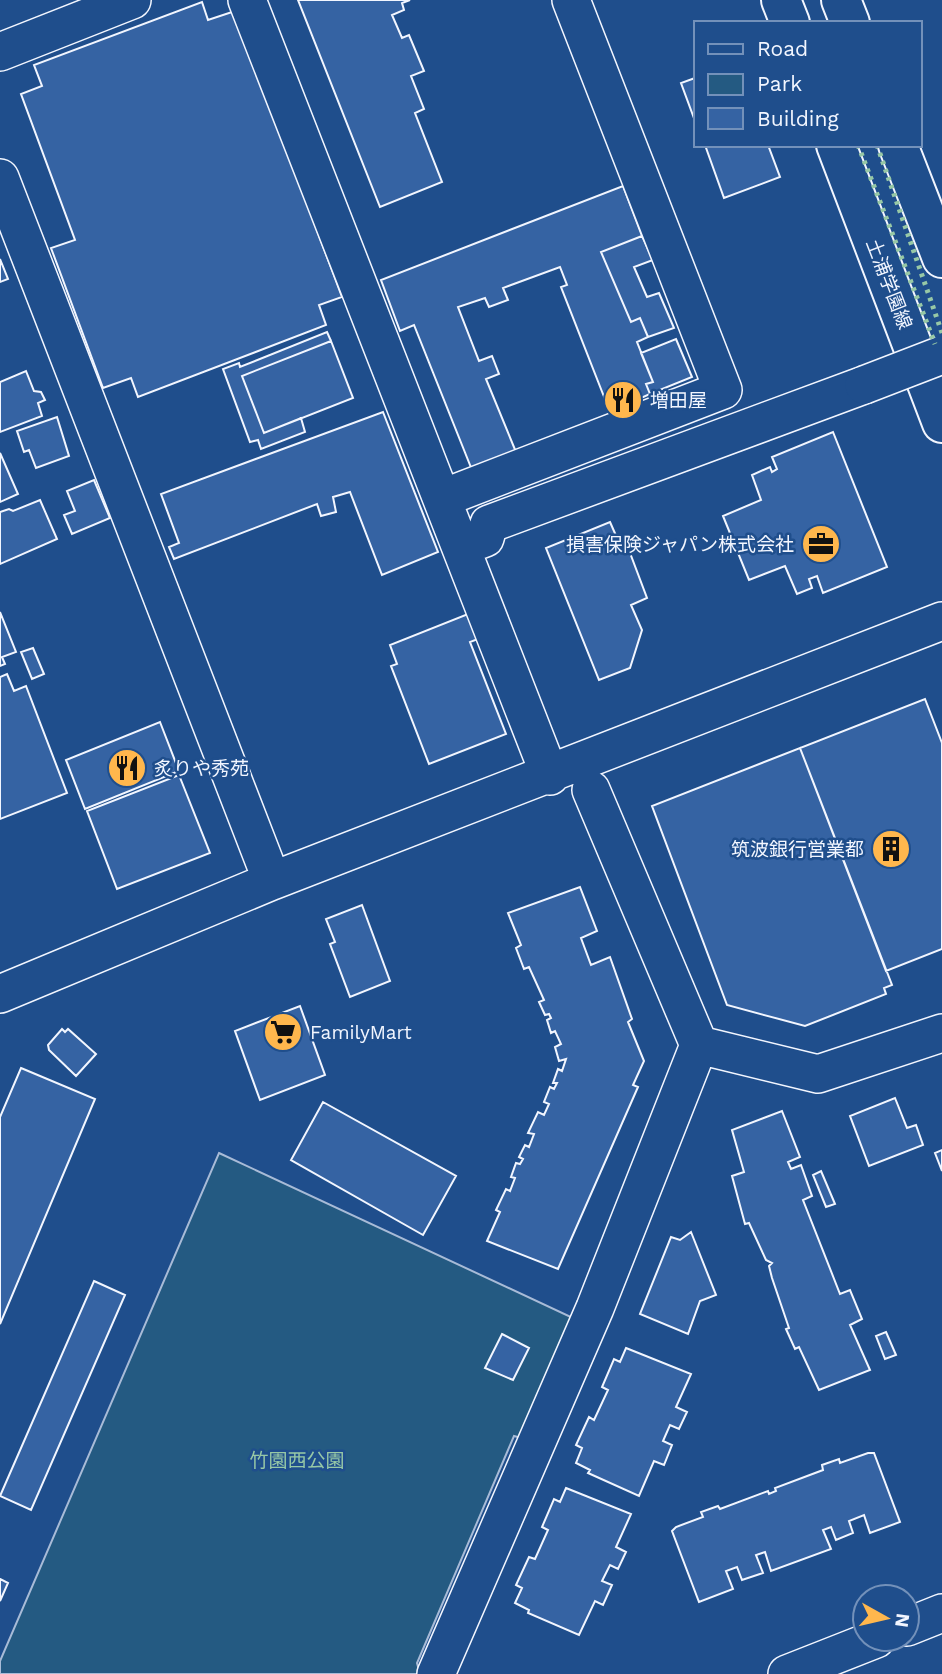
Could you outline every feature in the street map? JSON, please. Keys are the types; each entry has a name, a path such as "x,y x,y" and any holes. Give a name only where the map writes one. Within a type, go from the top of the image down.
{"main road":[{"path":"781,0 789,21"},
{"path":"841,0 849,21"},
{"name":"土浦学園線","path":"837,147 942,423"},
{"path":"899,147 942,258"}],"street":[{"path":"0,52 132,0"},
{"path":"247,0 550,776"},
{"path":"443,498 723,390 571,0"},
{"path":"0,178 272,881"},
{"path":"461,547 485,538 489,524 942,355"},
{"path":"0,994 272,881 550,776 942,621"},
{"path":"436,1674 595,1308 699,1045 591,790"},
{"path":"699,1045 818,1074 942,1033"},
{"path":"921,1621 942,1613"},
{"path":"787,1674 851,1649"}],"green space":[{"name":"竹園西公園","path":"219,1153 573,1318 525,1439 514,1436 417,1663 420,1674 0,1674 0,1661"}],"building":[{"path":"298,0 410,0 402,3 404,10 392,15 402,38 409,35 424,71 411,76 424,109 415,113 442,182 380,207"},
{"path":"202,2 208,20 235,11 342,297 319,305 326,325 138,397 131,378 103,388 51,248 75,240 21,94 42,86 34,65"},
{"path":"694,78 694,118 681,83"},
{"path":"706,147 769,147 780,177 724,198"},
{"path":"623,186 642,236 601,252 631,322 640,318 648,337 637,342 653,382 646,384 650,394 610,412 561,287 567,285 560,267 503,288 508,300 489,307 485,298 458,307 479,361 492,356 499,374 486,379 516,452 472,470 414,325 400,331 381,280"},
{"path":"642,236 653,260 634,267 647,297 659,293 674,328 648,337 640,318 631,322 601,252"},
{"path":"0,259 8,279 0,282"},
{"path":"327,332 331,341 242,376 264,433 301,418 305,432 261,449 258,440 250,442 223,369 239,363 240,367"},
{"path":"676,339 692,377 650,394 646,384 653,382 641,353"},
{"path":"331,341 353,398 264,433 242,376"},
{"path":"26,371 34,391 41,392 45,400 38,403 42,416 0,432 0,382"},
{"path":"383,412 438,552 382,575 350,492 333,497 336,512 321,516 317,504 174,559 169,547 179,543 161,494"},
{"path":"57,417 69,456 36,468 29,450 24,452 17,431"},
{"path":"833,432 887,567 823,593 817,576 809,579 812,588 797,594 785,566 749,580 723,516 761,500 752,475 770,467 772,472 777,469 772,457"},
{"path":"0,453 18,494 0,502"},
{"path":"94,480 110,518 72,534 64,515 75,511 67,491"},
{"path":"40,500 57,539 0,564 0,512 9,509 13,511"},
{"path":"610,522 621,547 627,545 647,598 631,605 642,630 630,668 599,680 546,548"},
{"path":"0,612 16,652 2,657 5,664 0,666"},
{"path":"468,614 478,639 470,642 506,734 429,764 391,666 397,664 390,645"},
{"path":"33,648 44,674 32,679 21,652"},
{"path":"7,674 14,691 26,686 67,793 0,819 0,677"},
{"name":"筑波銀行営業都","path":"925,699 942,743 942,949 886,971 800,748"},
{"path":"160,722 179,771 85,809 66,760"},
{"path":"800,748 892,985 884,988 886,994 805,1026 727,1005 652,806"},
{"path":"179,775 210,853 117,889 87,811"},
{"path":"580,887 597,931 581,938 591,965 610,957 632,1019 628,1022 644,1061 633,1085 638,1087 558,1269 487,1241 500,1212 496,1210 506,1189 510,1191 515,1178 511,1177 516,1163 520,1164 523,1159 519,1157 525,1145 529,1147 534,1134 528,1133 538,1112 544,1115 549,1104 544,1102 550,1087 554,1089 557,1083 553,1083 558,1069 562,1071 566,1059 559,1061 555,1047 561,1044 555,1031 551,1033 547,1020 551,1018 549,1014 545,1015 539,1002 544,1000 529,967 524,969 516,948 521,945 508,913"},
{"path":"362,905 390,981 350,997 330,944 335,942 326,919"},
{"path":"300,1006 325,1075 260,1100 235,1031"},
{"path":"62,1029 65,1032 68,1029 96,1054 76,1076 49,1050 48,1045"},
{"path":"21,1068 95,1099 0,1324 0,1117"},
{"path":"895,1098 907,1128 916,1125 923,1145 869,1166 850,1116"},
{"path":"323,1102 456,1176 423,1235 291,1160"},
{"path":"782,1111 800,1157 788,1162 791,1169 801,1165 812,1196 803,1200 840,1294 850,1290 862,1319 850,1325 870,1370 819,1390 799,1347 795,1349 786,1329 789,1328 769,1266 772,1263 766,1260 749,1223 745,1224 732,1176 744,1172 732,1130"},
{"path":"942,1150 942,1171 935,1153"},
{"path":"821,1171 835,1204 826,1207 813,1175"},
{"path":"691,1232 716,1295 700,1301 688,1334 640,1314 671,1237 680,1240"},
{"path":"94,1281 125,1295 31,1510 0,1496"},
{"path":"886,1332 896,1355 885,1359 876,1336"},
{"path":"502,1334 529,1348 513,1380 485,1368"},
{"path":"626,1348 691,1374 676,1407 687,1412 679,1429 670,1425 663,1441 672,1445 664,1465 654,1461 639,1496 588,1473 590,1470 576,1463 582,1448 576,1445 589,1417 594,1420 608,1390 602,1387 614,1359 620,1362"},
{"path":"874,1453 900,1522 870,1533 864,1515 849,1521 853,1533 836,1540 831,1527 823,1530 831,1549 771,1571 765,1552 756,1555 763,1573 742,1580 737,1567 726,1571 733,1589 699,1602 672,1531 676,1527 703,1517 701,1512 718,1506 720,1509 768,1491 769,1494 776,1491 775,1488 823,1470 822,1465 839,1459 840,1463"},
{"path":"566,1488 631,1514 616,1547 626,1552 618,1569 610,1565 602,1581 612,1585 603,1605 595,1601 579,1635 528,1613 529,1610 515,1603 522,1588 516,1585 529,1557 535,1559 548,1530 542,1527 554,1499 560,1502"},
{"path":"0,1579 8,1583 0,1601"}],"hedge":[{"path":"859,147 935,344"},
{"path":"878,147 942,333"}],"place":[{"name":"増田屋","path":"623,400"},
{"name":"損害保険ジャパン株式会社","path":"821,544"},
{"name":"炙りや秀苑","path":"127,768"},
{"name":"筑波銀行営業都","path":"891,849"},
{"name":"FamilyMart","path":"283,1032"}]}
